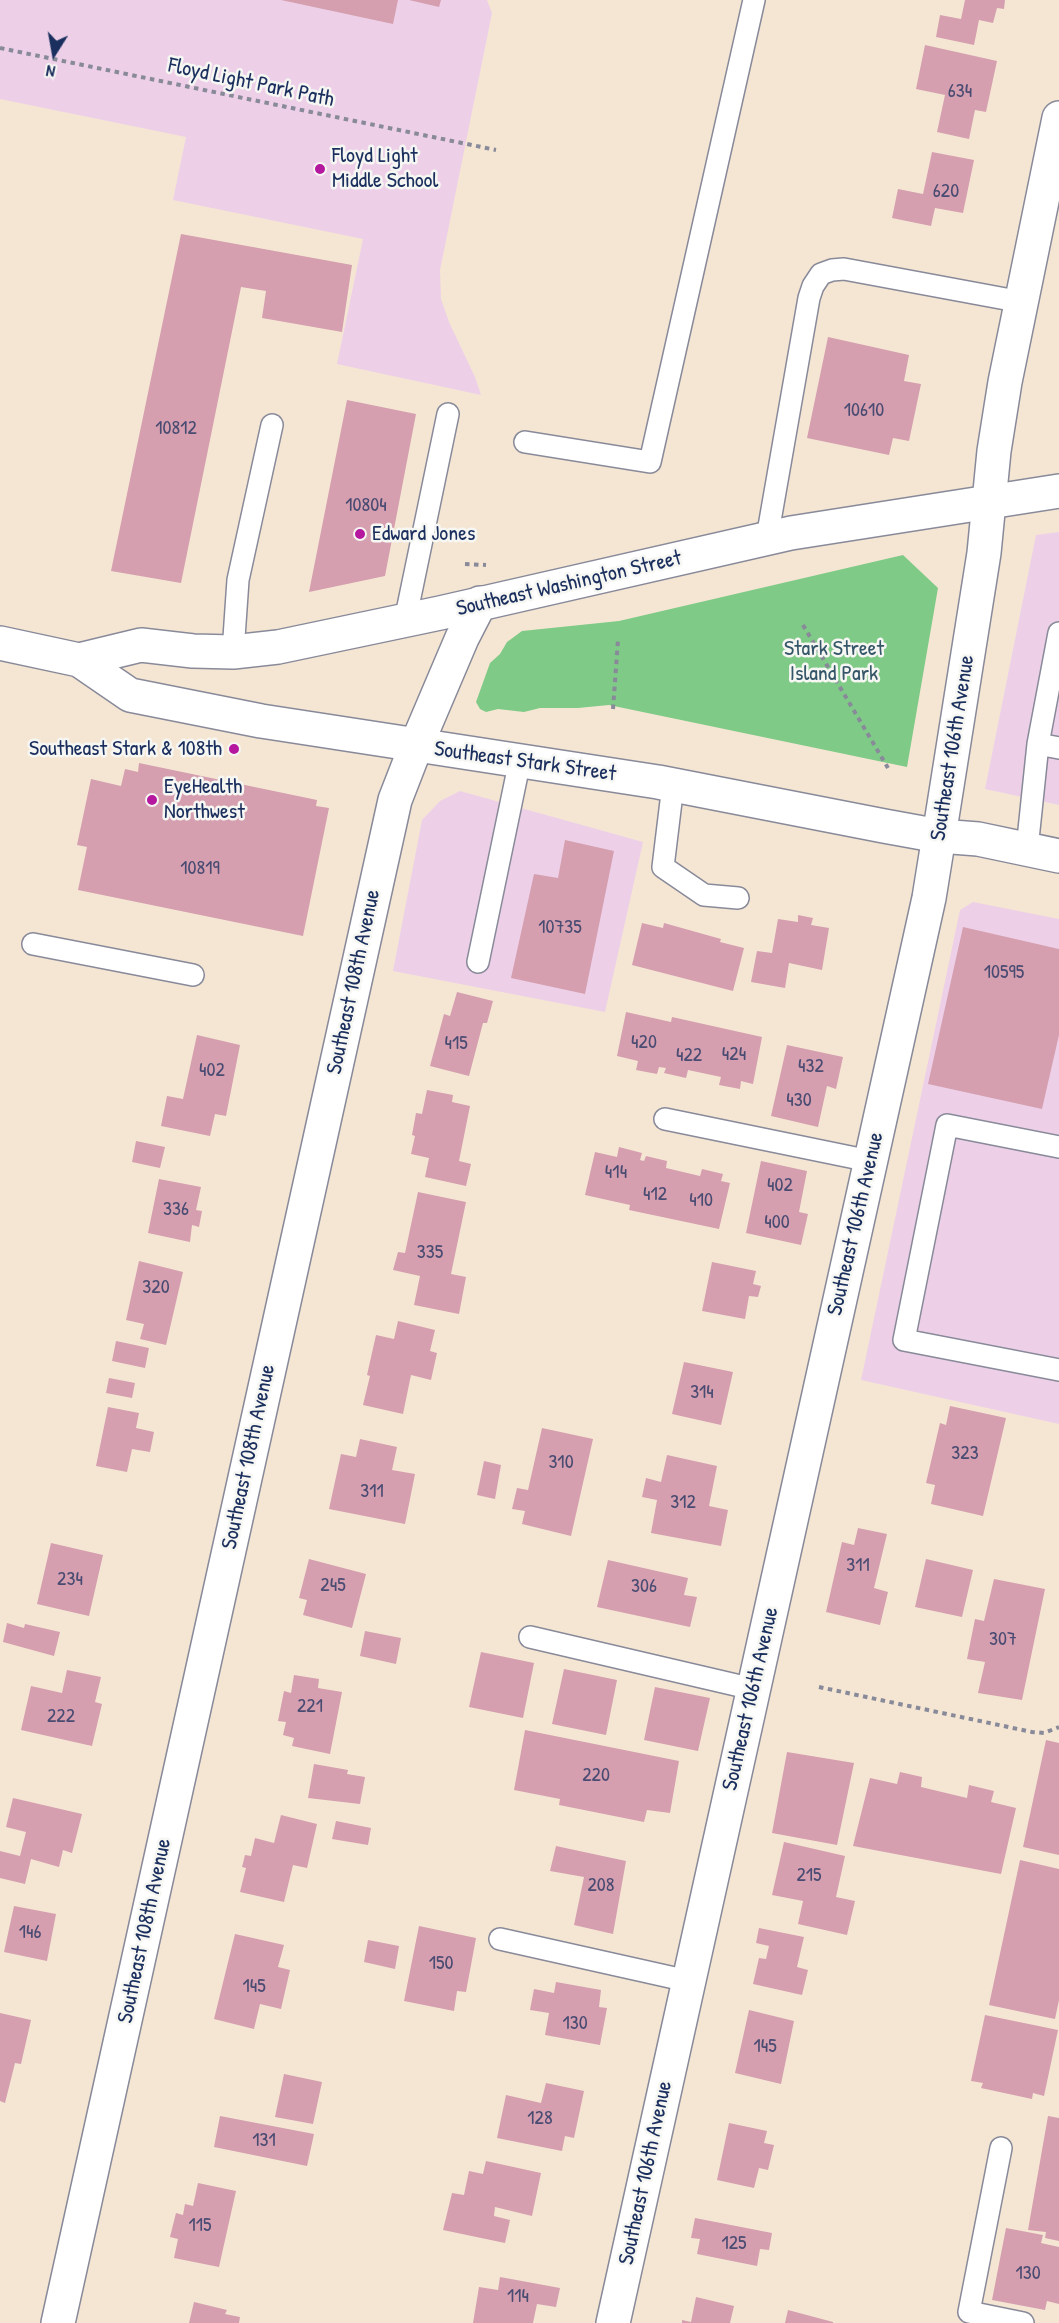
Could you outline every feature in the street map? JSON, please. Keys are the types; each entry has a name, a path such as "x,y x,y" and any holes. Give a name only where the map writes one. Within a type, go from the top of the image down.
{"street":[{"name":"Southeast 106th Avenue","path":"613,2323 929,898 982,564 1005,382 1059,118"},
{"name":"Southeast Washington Street","path":"79,660 141,645 193,651 233,652 278,647 405,621 767,538 1059,491"},
{"name":"Southeast 108th Avenue","path":"58,2323 395,800 462,638 480,603"},
{"name":"Southeast Stark Street","path":"0,643 79,660 130,695 261,721 673,785 939,836 978,839 1059,856"}],"lane":[{"path":"525,442 650,462 754,0"},
{"path":"767,538 809,298 821,274 844,269 1022,302"},
{"path":"405,621 448,414"},
{"path":"233,652 238,580 272,425"},
{"path":"1027,849 1038,744 1059,633"},
{"path":"1038,744 1059,748"},
{"path":"478,962 520,760"},
{"path":"673,785 663,867 704,895 738,898"},
{"path":"33,944 193,975"},
{"path":"665,1119 870,1161"},
{"path":"1059,1147 947,1125 904,1340 1059,1370"},
{"path":"530,1637 753,1689"},
{"path":"500,1939 688,1981"},
{"path":"1001,2148 969,2312 1023,2323"}],"path":[{"name":"Floyd Light Park Path","path":"0,48 496,150"},
{"path":"465,564 495,565"},
{"path":"803,625 888,768"},
{"path":"613,710 618,640"},
{"path":"819,1687 1032,1732 1044,1733 1059,1727"}],"shaded area":[{"name":"Floyd Light Middle School","path":"0,0 487,0 492,13 440,270 441,299 481,395 337,364 363,239 173,200 186,137 0,99"},
{"path":"1059,532 1059,805 985,789 1036,535"},
{"path":"460,791 643,842 605,1012 393,971 422,820 440,801"},
{"path":"973,902 1059,919 1059,1424 861,1380 960,910"}],"green space":[{"name":"Stark Street Island Park","path":"903,555 938,588 907,767 609,705 540,708 524,712 498,709 486,712 480,709 476,702 490,663 500,654 507,642 522,631 619,621"}],"building":[{"path":"281,0 398,0 393,24"},
{"path":"409,0 441,0 439,7"},
{"path":"965,0 1005,0 1004,9 997,8 993,23 979,20 974,45 936,37 940,15 961,19"},
{"path":"925,45 997,61 986,112 975,110 969,139 937,132 945,95 916,89"},
{"path":"932,152 974,160 963,213 935,208 931,226 892,218 898,189 923,194"},
{"path":"181,234 352,265 342,332 262,318 266,291 241,287 181,583 111,571"},
{"path":"828,337 909,355 904,381 921,384 909,441 893,438 889,455 807,438"},
{"path":"347,400 416,414 385,576 309,592"},
{"path":"139,763 317,800 316,806 329,808 303,936 78,890 87,847 77,845 91,779 121,786 125,769 138,772"},
{"path":"565,840 614,851 585,994 511,978 534,874 558,878"},
{"path":"798,915 813,918 811,925 829,928 822,970 789,963 785,988 751,982 757,951 772,953 778,919 798,922"},
{"path":"642,923 663,928 664,923 744,948 733,991 632,965"},
{"path":"963,927 1059,949 1059,1035 1042,1109 928,1084"},
{"path":"457,992 493,1001 487,1023 483,1023 469,1076 430,1066 444,1014 450,1016"},
{"path":"626,1012 671,1022 672,1017 762,1037 753,1084 741,1081 740,1089 719,1085 721,1077 688,1070 686,1078 664,1073 666,1068 659,1067 657,1074 636,1070 638,1061 617,1056"},
{"path":"197,1035 240,1045 226,1116 215,1114 210,1136 161,1126 167,1096 183,1099"},
{"path":"787,1045 843,1057 836,1089 827,1086 818,1127 771,1116"},
{"path":"427,1090 453,1095 452,1102 470,1106 459,1161 471,1164 466,1186 425,1177 429,1158 411,1154 416,1113 422,1114"},
{"path":"136,1141 165,1147 160,1168 132,1162"},
{"path":"619,1147 642,1153 640,1160 644,1161 646,1156 667,1161 666,1168 700,1176 702,1169 723,1174 721,1181 730,1183 719,1229 629,1210 630,1205 585,1195 595,1152 617,1157"},
{"path":"761,1161 807,1171 799,1212 808,1214 801,1245 746,1233"},
{"path":"159,1179 201,1187 196,1210 202,1211 199,1227 192,1225 190,1242 148,1233"},
{"path":"418,1192 466,1202 451,1274 466,1277 459,1314 414,1305 420,1276 393,1270 398,1252 405,1253"},
{"path":"139,1261 183,1272 166,1345 140,1339 144,1324 126,1320"},
{"path":"712,1262 756,1271 753,1284 761,1286 758,1297 749,1296 745,1319 702,1311"},
{"path":"398,1321 435,1330 430,1351 437,1353 431,1380 411,1375 403,1414 363,1405 376,1335 394,1339"},
{"path":"116,1341 149,1348 145,1368 112,1361"},
{"path":"684,1362 733,1372 721,1425 672,1414"},
{"path":"109,1378 135,1383 132,1398 106,1393"},
{"path":"950,1406 1006,1418 983,1516 931,1504 935,1485 926,1483 940,1423 946,1425"},
{"path":"108,1407 139,1413 136,1428 154,1432 150,1452 132,1449 127,1472 96,1466"},
{"path":"542,1428 593,1439 571,1536 522,1524 525,1511 512,1509 517,1488 528,1490"},
{"path":"360,1439 397,1447 392,1470 415,1474 405,1524 329,1509 341,1454 356,1457"},
{"path":"667,1455 717,1466 709,1506 728,1510 721,1546 651,1533 657,1500 642,1497 646,1478 661,1482"},
{"path":"484,1461 501,1465 495,1499 477,1495"},
{"path":"858,1528 887,1534 874,1588 888,1592 880,1625 826,1612 842,1542 854,1545"},
{"path":"51,1543 103,1555 89,1616 37,1604"},
{"path":"309,1559 366,1574 352,1628 303,1615 307,1600 299,1598"},
{"path":"926,1559 973,1570 962,1617 915,1607"},
{"path":"608,1560 688,1578 684,1595 697,1597 690,1627 597,1607"},
{"path":"994,1579 1045,1589 1022,1700 978,1693 985,1662 967,1659 975,1619 984,1621"},
{"path":"7,1623 24,1628 25,1624 60,1632 54,1656 3,1642"},
{"path":"365,1631 401,1638 396,1664 360,1656"},
{"path":"481,1652 534,1663 523,1718 469,1707"},
{"path":"564,1669 617,1680 606,1735 552,1724"},
{"path":"67,1670 101,1677 95,1702 102,1704 92,1746 21,1730 31,1686 62,1693"},
{"path":"294,1675 319,1679 318,1688 342,1692 330,1754 292,1746 294,1738 283,1735 286,1722 278,1721 284,1691 291,1693"},
{"path":"655,1687 710,1698 698,1751 644,1740"},
{"path":"525,1730 679,1761 670,1813 647,1810 644,1822 559,1805 560,1799 514,1790"},
{"path":"1046,1740 1059,1743 1059,1855 1023,1847"},
{"path":"787,1752 854,1763 837,1845 772,1833"},
{"path":"314,1764 348,1770 347,1774 365,1777 360,1804 308,1798"},
{"path":"900,1772 922,1777 921,1787 967,1798 969,1785 994,1791 991,1802 1016,1808 1001,1874 853,1846 870,1778 897,1784"},
{"path":"13,1798 82,1814 72,1853 63,1850 59,1867 31,1859 25,1884 0,1878 0,1851 20,1856 26,1832 6,1827"},
{"path":"281,1815 317,1824 307,1868 293,1865 284,1902 240,1892 246,1868 242,1867 245,1855 251,1856 255,1838 274,1843"},
{"path":"336,1821 371,1828 368,1845 332,1839"},
{"path":"784,1842 845,1856 836,1897 855,1901 847,1935 798,1924 803,1901 772,1895"},
{"path":"556,1846 626,1861 613,1934 574,1925 584,1877 550,1871"},
{"path":"1020,1860 1059,1869 1059,2000 1055,2019 989,2005"},
{"path":"14,1906 56,1914 47,1961 4,1952"},
{"path":"419,1926 476,1938 466,1992 457,1991 454,2011 404,2001"},
{"path":"759,1928 804,1937 797,1967 808,1970 802,1995 753,1984 759,1958 766,1959 769,1946 756,1943"},
{"path":"235,1934 284,1945 278,1967 290,1970 281,2009 260,2004 254,2029 214,2019"},
{"path":"368,1940 399,1946 395,1969 364,1962"},
{"path":"556,1982 601,1990 599,2007 607,2008 600,2045 545,2035 549,2013 530,2010 534,1989 554,1993"},
{"path":"749,2010 794,2021 781,2084 735,2073"},
{"path":"0,2013 31,2020 21,2064 15,2063 5,2103 0,2101"},
{"path":"985,2015 1058,2030 1044,2096 1033,2093 1032,2099 981,2088 983,2083 971,2081"},
{"path":"284,2074 322,2082 313,2124 275,2117"},
{"path":"546,2083 584,2091 574,2138 565,2136 562,2151 497,2138 506,2095 541,2103"},
{"path":"220,2116 314,2134 307,2166 214,2147"},
{"path":"1048,2116 1059,2118 1059,2241 1045,2238 1046,2232 1028,2230"},
{"path":"729,2123 767,2131 764,2143 774,2145 768,2170 759,2168 754,2188 717,2180"},
{"path":"486,2161 541,2173 532,2216 495,2207 494,2216 510,2220 505,2243 443,2230 452,2193 464,2195 469,2171 483,2174"},
{"path":"198,2183 236,2191 219,2267 174,2258 178,2239 170,2237 176,2213 183,2215 185,2204 193,2206"},
{"path":"695,2218 772,2233 769,2250 760,2249 757,2266 697,2254 700,2239 691,2238"},
{"path":"1006,2228 1043,2235 1041,2243 1059,2247 1059,2304 1047,2301 1045,2310 992,2300"},
{"path":"500,2277 560,2288 556,2307 537,2304 533,2323 473,2323 479,2287 498,2290"},
{"path":"696,2297 734,2306 730,2323 682,2323 682,2320 691,2322"},
{"path":"194,2302 227,2310 225,2314 240,2317 239,2323 189,2323"},
{"path":"788,2310 833,2322 833,2323 785,2323"}],"place":[{"name":"Floyd Light Middle School","path":"320,169"},
{"name":"Edward Jones","path":"360,534"},
{"name":"Southeast Stark & 108th","path":"234,749"},
{"name":"EyeHealth Northwest","path":"152,800"}]}
